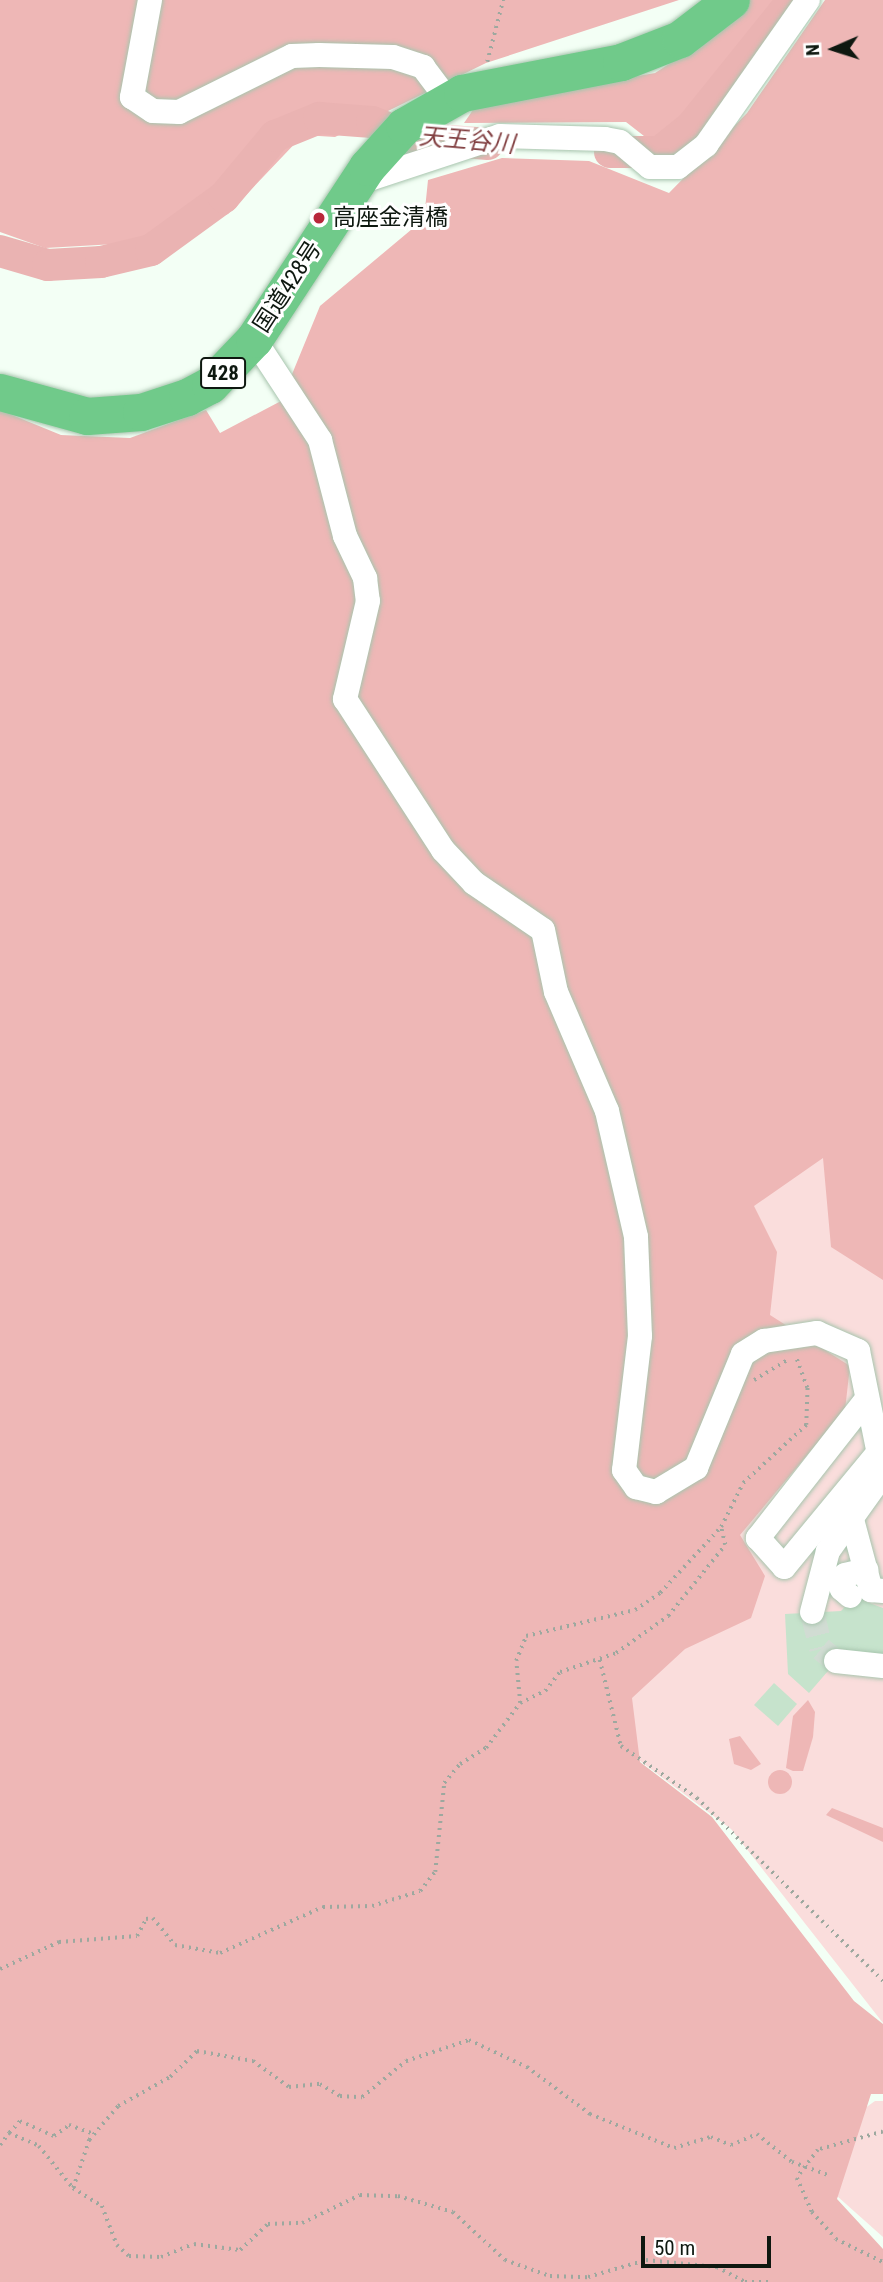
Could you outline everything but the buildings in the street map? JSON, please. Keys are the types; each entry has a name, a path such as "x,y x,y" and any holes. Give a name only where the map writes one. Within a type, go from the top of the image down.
{"highway":[{"name":"国道428号","path":"0,392 87,416 141,412 210,385 254,339 363,174 404,126 464,93 621,62 680,38 731,0"}],"street":[{"path":"150,0 132,97 153,111 178,112 292,56 393,57 423,66 464,93"},
{"path":"363,174 500,136 605,139 620,142 650,167 678,167 706,145 808,0"},
{"path":"254,339 320,440 368,601 345,699 443,850 474,883 543,930 556,992 607,1111 636,1237 640,1336 624,1470 636,1487 656,1492 677,1485 696,1468 748,1351 764,1341 817,1333 842,1339 858,1351 881,1467 818,1574 812,1612"},
{"path":"867,1399 758,1538 784,1567 881,1467"},
{"path":"851,1516 867,1589"},
{"path":"836,1661 883,1666"}],"path":[{"path":"464,93 503,0"},
{"path":"520,1703 516,1661 526,1636 635,1610 660,1594 721,1527 743,1483 806,1426 807,1388 797,1359 753,1380 748,1351"},
{"path":"0,1969 59,1942 136,1936 146,1919 153,1918 175,1945 220,1953 323,1907 412,1896 435,1872 444,1783 486,1748 520,1703 545,1691 560,1672 600,1660 687,1599 725,1545 721,1527"},
{"path":"600,1660 621,1746 697,1798 883,1981"},
{"path":"72,2188 94,2134 118,2106 170,2077 197,2051 253,2061 289,2087 320,2084 340,2096 362,2097 406,2061 469,2040 527,2067 590,2113 674,2148 711,2137 731,2145 757,2134 805,2166 828,2175"},
{"path":"0,2145 20,2121 54,2136 69,2125 94,2134"},
{"path":"883,2132 818,2150 797,2178 812,2212 836,2239 883,2262"},
{"path":"9,2133 39,2146 72,2188 102,2206 117,2245 129,2256 161,2257 194,2244 240,2249 268,2224 302,2222 351,2197 398,2196 453,2212 505,2260 539,2274 587,2277 646,2260 717,2267 745,2282 769,2282"}],"shaded area":[{"path":"0,0 679,0 486,63 335,137 303,135 228,214 133,243 45,248 0,232"},
{"path":"745,0 792,0 693,132 653,143 626,122 464,123 477,104 655,73 728,26"},
{"path":"825,0 883,0 883,1280 831,1247 823,1158 754,1206 777,1252 770,1315 850,1366 845,1410 740,1535 765,1576 751,1618 685,1649 632,1698 640,1762 712,1817 854,2001 883,2024 883,2094 871,2094 837,2199 883,2249 883,2282 0,2282 0,410 61,435 130,438 206,410 220,433 281,401 320,306 424,219 428,180 502,158 589,161 669,193 747,113"},
{"path":"829,1128 883,1275 883,2023 731,1829 628,1752 617,1689 713,1510 754,1343 735,1188"},
{"path":"808,1700 815,1712 813,1737 803,1771 793,1771 786,1768 793,1716"},
{"path":"740,1736 761,1764 751,1770 734,1764 729,1739"},
{"path":"780,1770 789,1773 792,1782 789,1791 780,1794 771,1791 768,1782 771,1773"},
{"path":"832,1808 883,1828 883,1842 826,1815"},
{"path":"875,2101 883,2101 883,2237 837,2196 827,2135"}],"waterway":[{"name":"天王谷川","path":"610,152 660,152 691,127 793,0"},
{"name":"天王谷川","path":"0,251 48,265 101,262 151,250 224,197 275,136 319,118 372,122 413,138 488,144"}],"tunnel":[{"path":"812,1612 821,1649 836,1661"}],"place":[{"name":"高座金清橋","path":"319,218"}]}
